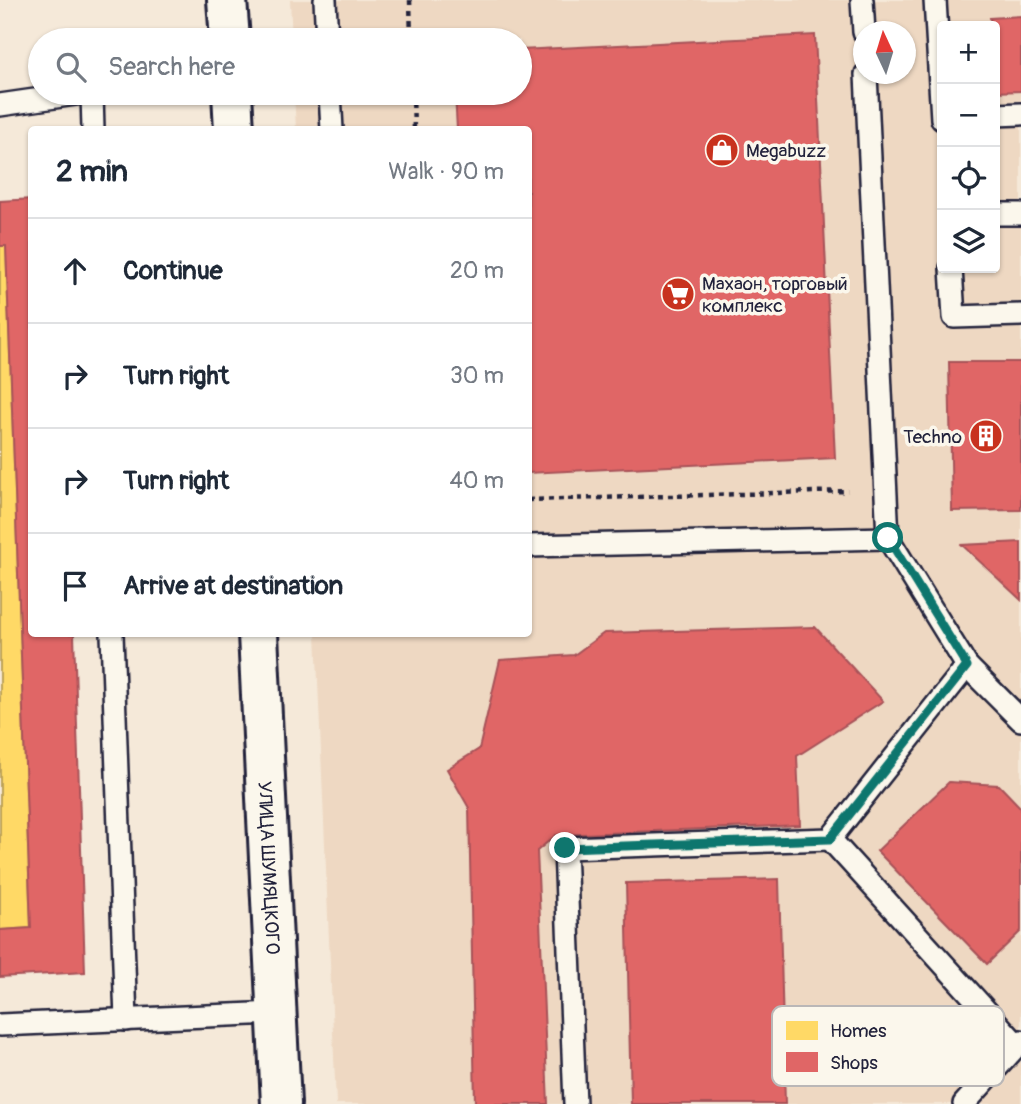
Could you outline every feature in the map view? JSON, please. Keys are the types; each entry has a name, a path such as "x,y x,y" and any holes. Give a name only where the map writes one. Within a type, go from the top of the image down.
{"street":[{"path":"227,0 228,28"},
{"path":"233,105 234,126"},
{"name":"УЛИЦА ШУМЯЦКОГО","path":"258,637 281,1104"}],"lane":[{"path":"325,0 326,28"},
{"path":"862,0 863,21"},
{"path":"935,0 940,84"},
{"path":"866,84 888,538 967,666 1021,720"},
{"path":"0,105 28,101"},
{"path":"92,105 93,126"},
{"path":"331,105 332,126"},
{"path":"1000,114 1021,114"},
{"path":"1000,214 1021,214"},
{"path":"951,273 954,317 1021,315"},
{"path":"532,546 888,538"},
{"path":"112,637 126,1020"},
{"path":"830,839 967,666"},
{"path":"575,1104 565,848 830,839 985,1006"},
{"path":"0,1025 276,1013"},
{"path":"1004,1027 1019,1043 1004,1060"},
{"path":"964,1104 980,1086"}],"path":[{"path":"410,0 411,28"},
{"path":"413,105 414,126"},
{"path":"532,500 884,490"}],"shaded area":[{"path":"290,0 1021,0 1021,1104 336,1104 316,637 532,637 532,126 296,126 295,105 532,105 532,28 291,28"}],"building: Homes":[{"path":"0,246 6,246 31,928 0,930"}],"building: Shops":[{"path":"1021,16 1021,91 1000,92 1000,21 990,21 990,18"},
{"name":"Махаон, торговый комплекс","path":"815,35 835,458 532,473 532,126 457,126 456,105 532,105 532,49"},
{"path":"28,199 28,637 74,637 85,972 0,977 0,930 31,928 6,246 0,246 0,201"},
{"name":"Techno","path":"949,362 1021,362 1021,510 952,511"},
{"path":"1021,542 1021,600 962,545"},
{"path":"815,627 883,701 797,756 800,825 556,835 537,851 548,1104 475,1104 469,808 447,769 479,749 500,660 574,655 604,633"},
{"path":"949,782 999,785 1021,808 1021,931 987,964 877,851"},
{"path":"779,879 782,1006 772,1006 772,1086 785,1086 785,1104 631,1104 626,883"}],"place":[{"name":"Megabuzz","path":"722,150"},
{"name":"Махаон, торговый комплекс","path":"678,294"},
{"name":"Techno","path":"986,436"}],"route":[{"path":"565,848 830,839 967,666 888,538"}]}
